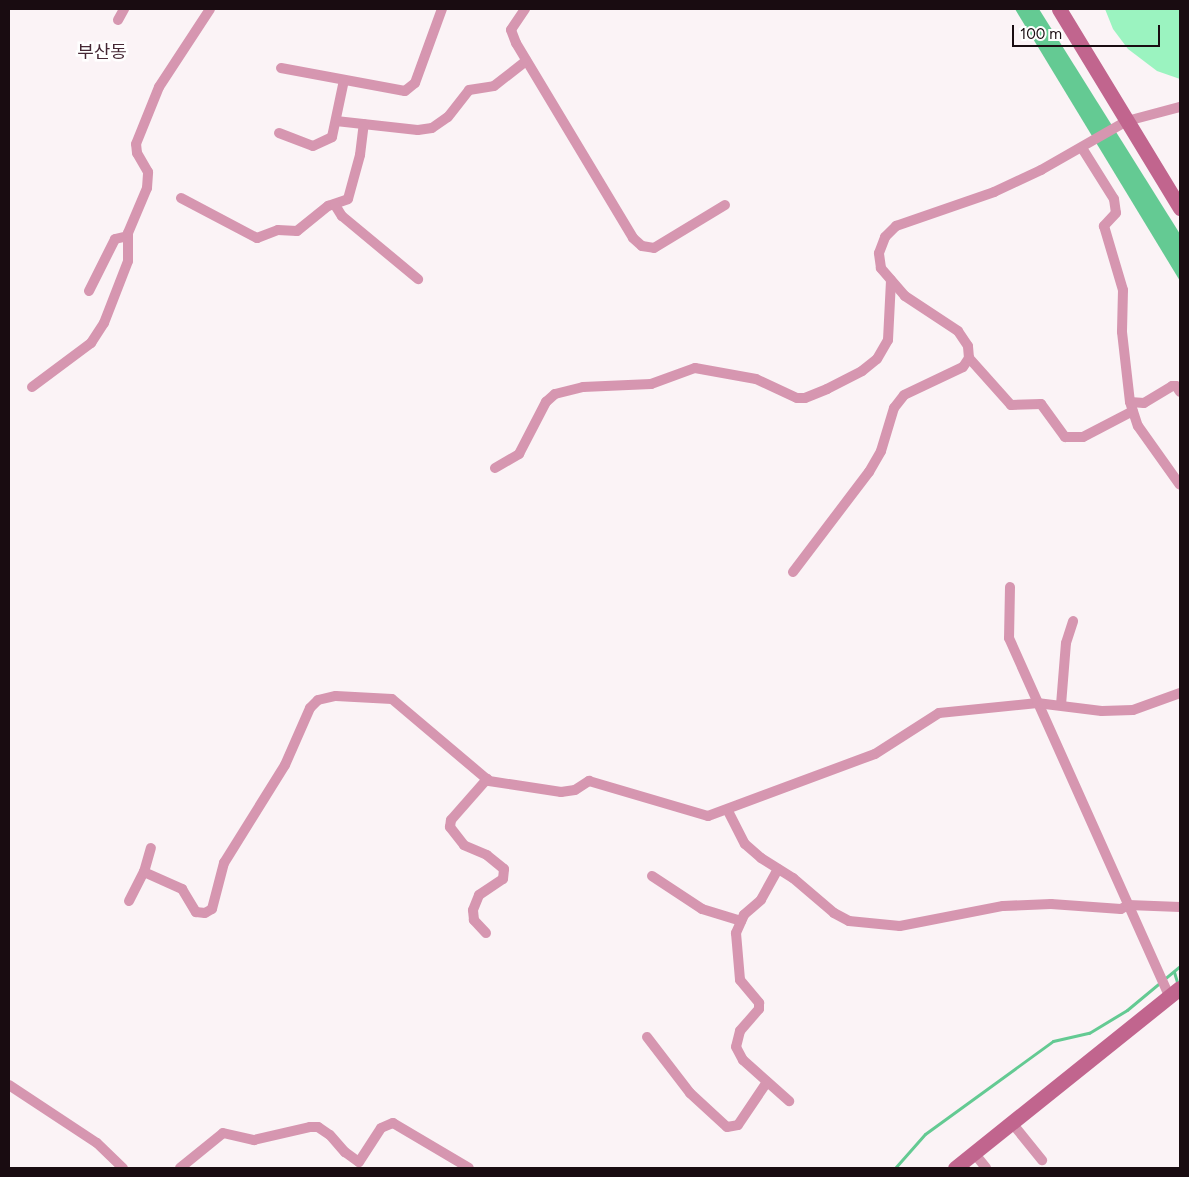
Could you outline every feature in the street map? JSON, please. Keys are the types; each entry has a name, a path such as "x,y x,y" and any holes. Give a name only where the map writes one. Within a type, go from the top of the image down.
{"street":[{"path":"118,20 124,9"},
{"path":"32,387 91,342 118,291 128,261 128,236 147,188 148,172 137,153 136,144 159,87 210,9"},
{"path":"281,68 406,91 409,89 434,38 442,9"},
{"path":"525,9 511,30 526,61 629,231 642,246 654,248 725,205"},
{"path":"1059,9 1123,123 1180,208"},
{"path":"336,121 418,130 432,128 448,118 469,90 494,86 526,61"},
{"path":"280,134 318,146 332,137 344,80"},
{"path":"1180,107 1123,123 1083,147 994,192 896,226 885,238 879,253 881,268 891,280 905,296 958,331 968,346 969,358 1011,405 1042,404 1065,436 1083,437 1131,407 1144,403 1172,386 1176,386 1180,392"},
{"path":"181,198 257,238 278,230 297,231 328,206 348,199 352,190 364,124"},
{"path":"1083,147 1114,199 1116,214 1104,226 1123,290 1122,332 1131,407 1138,426 1180,485"},
{"path":"335,205 342,216 418,279"},
{"path":"89,291 115,239 128,236"},
{"path":"495,468 519,454 546,402 555,394 583,388 651,384 695,368 741,375 797,398 827,388 862,371 877,359 888,340 891,280"},
{"path":"793,572 869,472 881,450 894,408 904,395 963,367 969,358"},
{"path":"955,1168 1173,991 1160,976 1036,703 1009,638 1010,587"},
{"path":"1061,706 1066,643 1073,621"},
{"path":"144,872 182,889 196,912 205,913 212,909 224,863 285,765 310,708 318,700 336,696 392,699 487,779 507,786 561,792 574,790 589,781 708,816 728,811 769,791 875,754 939,713 1036,703 1134,710 1180,693"},
{"path":"486,933 474,920 472,910 479,895 503,880 504,869 487,855 464,845 450,827 451,820 487,779"},
{"path":"728,811 745,844 834,913 848,921 872,925 900,926 1003,906 1051,904 1121,909 1128,905 1180,907"},
{"path":"130,901 144,872 151,848"},
{"path":"778,869 761,900 744,915 736,933 740,980 759,1003 759,1009 740,1031 736,1047 743,1060 789,1101"},
{"path":"652,876 702,909 741,921"},
{"path":"647,1037 690,1093 727,1127 738,1125 767,1082"},
{"path":"9,1085 97,1143 123,1168"},
{"path":"180,1168 223,1133 254,1140 310,1127 318,1127 330,1134 345,1152 359,1162 381,1128 393,1123 469,1168"},
{"path":"1012,1123 1042,1160"},
{"path":"974,1153 986,1168"}],"shaded area":[{"path":"1015,9 1039,9 1180,234 1180,281"},
{"path":"1105,9 1180,9 1180,79 1157,71 1128,49 1113,29"}],"waterway":[{"path":"895,1168 925,1134 1053,1041 1089,1033 1127,1010 1180,966"},
{"path":"1174,972 1178,985"}],"district":[{"name":"부산동","path":"102,52"}]}
